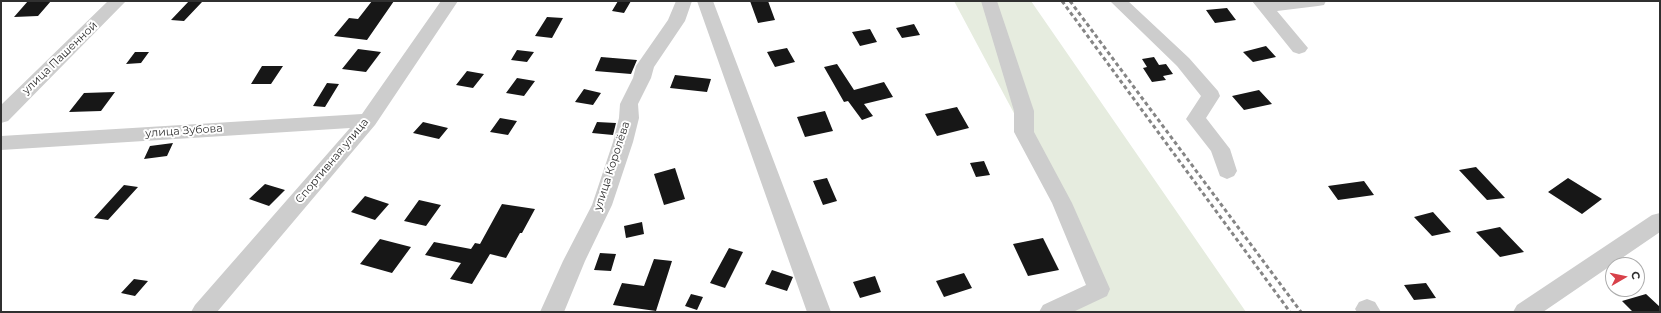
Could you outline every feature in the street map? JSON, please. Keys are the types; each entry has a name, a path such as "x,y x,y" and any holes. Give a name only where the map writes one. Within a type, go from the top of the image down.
{"street":[{"name":"улица Пашенной","path":"1,116 118,1"},
{"name":"Спортивная улица","path":"203,312 368,120 450,1"},
{"name":"улица Королёва","path":"552,312 574,261 602,205 622,142 630,104 642,78 645,66 676,21 684,1"},
{"path":"705,1 819,312"},
{"path":"989,1 1024,111 1024,132 1062,203 1099,289 1051,312"},
{"path":"1118,1 1183,62 1211,96 1196,119 1220,149 1227,170"},
{"path":"1262,4 1318,1"},
{"path":"1262,4 1299,48"},
{"name":"улица Зубова","path":"1,143 368,120"},
{"path":"1525,312 1660,221"}],"shaded area":[{"path":"954,1 1031,1 1246,312 1054,312 1101,276"}],"building":[{"path":"28,1 51,1 38,16 14,17"},
{"path":"189,1 202,2 184,21 171,20"},
{"path":"372,1 394,1 367,40 334,36 349,18 358,19"},
{"path":"618,1 631,1 624,13 612,11"},
{"path":"750,1 768,1 775,20 758,23"},
{"path":"1227,8 1236,20 1215,23 1206,10"},
{"path":"547,17 563,18 552,38 535,36"},
{"path":"914,24 920,35 902,38 896,28"},
{"path":"870,29 877,42 860,46 852,32"},
{"path":"1266,46 1276,57 1253,62 1243,52"},
{"path":"787,48 795,62 775,67 767,52"},
{"path":"358,49 381,52 366,72 342,69"},
{"path":"517,50 534,52 527,62 511,60"},
{"path":"135,52 149,52 141,63 126,64"},
{"path":"601,57 637,60 631,74 595,71"},
{"path":"1154,57 1159,65 1166,64 1173,74 1163,76 1166,80 1152,82 1143,68 1147,67 1142,59"},
{"path":"837,64 854,90 884,82 893,97 864,104 873,116 862,120 848,101 844,102 824,67"},
{"path":"262,66 283,66 271,84 251,84"},
{"path":"467,71 484,74 473,88 456,85"},
{"path":"675,75 711,79 707,92 670,88"},
{"path":"517,78 535,81 524,96 506,93"},
{"path":"327,83 339,84 325,107 313,106"},
{"path":"584,89 601,93 593,105 575,102"},
{"path":"1259,90 1272,104 1244,110 1232,96"},
{"path":"115,92 101,111 69,112 84,93"},
{"path":"957,107 969,128 937,136 925,114"},
{"path":"825,111 833,131 805,137 797,117"},
{"path":"500,118 517,121 508,135 490,132"},
{"path":"423,122 448,128 439,139 413,133"},
{"path":"597,122 616,123 613,135 592,133"},
{"path":"173,143 167,156 144,159 150,146"},
{"path":"984,161 990,175 976,177 970,163"},
{"path":"1476,167 1505,198 1487,200 1459,170"},
{"path":"675,168 685,199 664,205 654,174"},
{"path":"827,178 837,201 823,205 813,181"},
{"path":"1568,178 1602,199 1582,214 1548,192"},
{"path":"1364,181 1374,195 1338,200 1328,186"},
{"path":"265,184 285,190 269,206 249,199"},
{"path":"124,185 138,187 108,220 94,218"},
{"path":"365,196 389,204 375,220 351,212"},
{"path":"419,200 441,205 426,226 404,221"},
{"path":"502,204 535,209 506,258 490,254 472,284 450,279 461,263 425,255 434,242 471,249 475,243 480,244"},
{"path":"1433,212 1451,232 1432,236 1414,217"},
{"path":"642,222 644,234 626,238 624,226"},
{"path":"1500,227 1524,252 1500,257 1476,232"},
{"path":"1043,238 1059,270 1028,276 1013,244"},
{"path":"380,239 411,247 392,273 360,264"},
{"path":"729,248 743,252 725,288 710,283"},
{"path":"600,253 616,254 611,271 594,270"},
{"path":"654,259 672,261 656,311 613,305 622,283 644,286"},
{"path":"772,270 793,277 787,291 765,284"},
{"path":"964,273 972,288 944,297 936,281"},
{"path":"875,276 881,292 860,298 853,282"},
{"path":"134,279 148,281 135,296 121,293"},
{"path":"1426,283 1436,298 1414,300 1404,285"},
{"path":"691,294 703,297 697,310 685,306"},
{"path":"1645,294 1660,307 1660,312 1633,312 1622,301 1636,297 1645,297"}],"railway":[{"path":"1062,1 1290,312"},
{"path":"1070,1 1301,312"}]}
